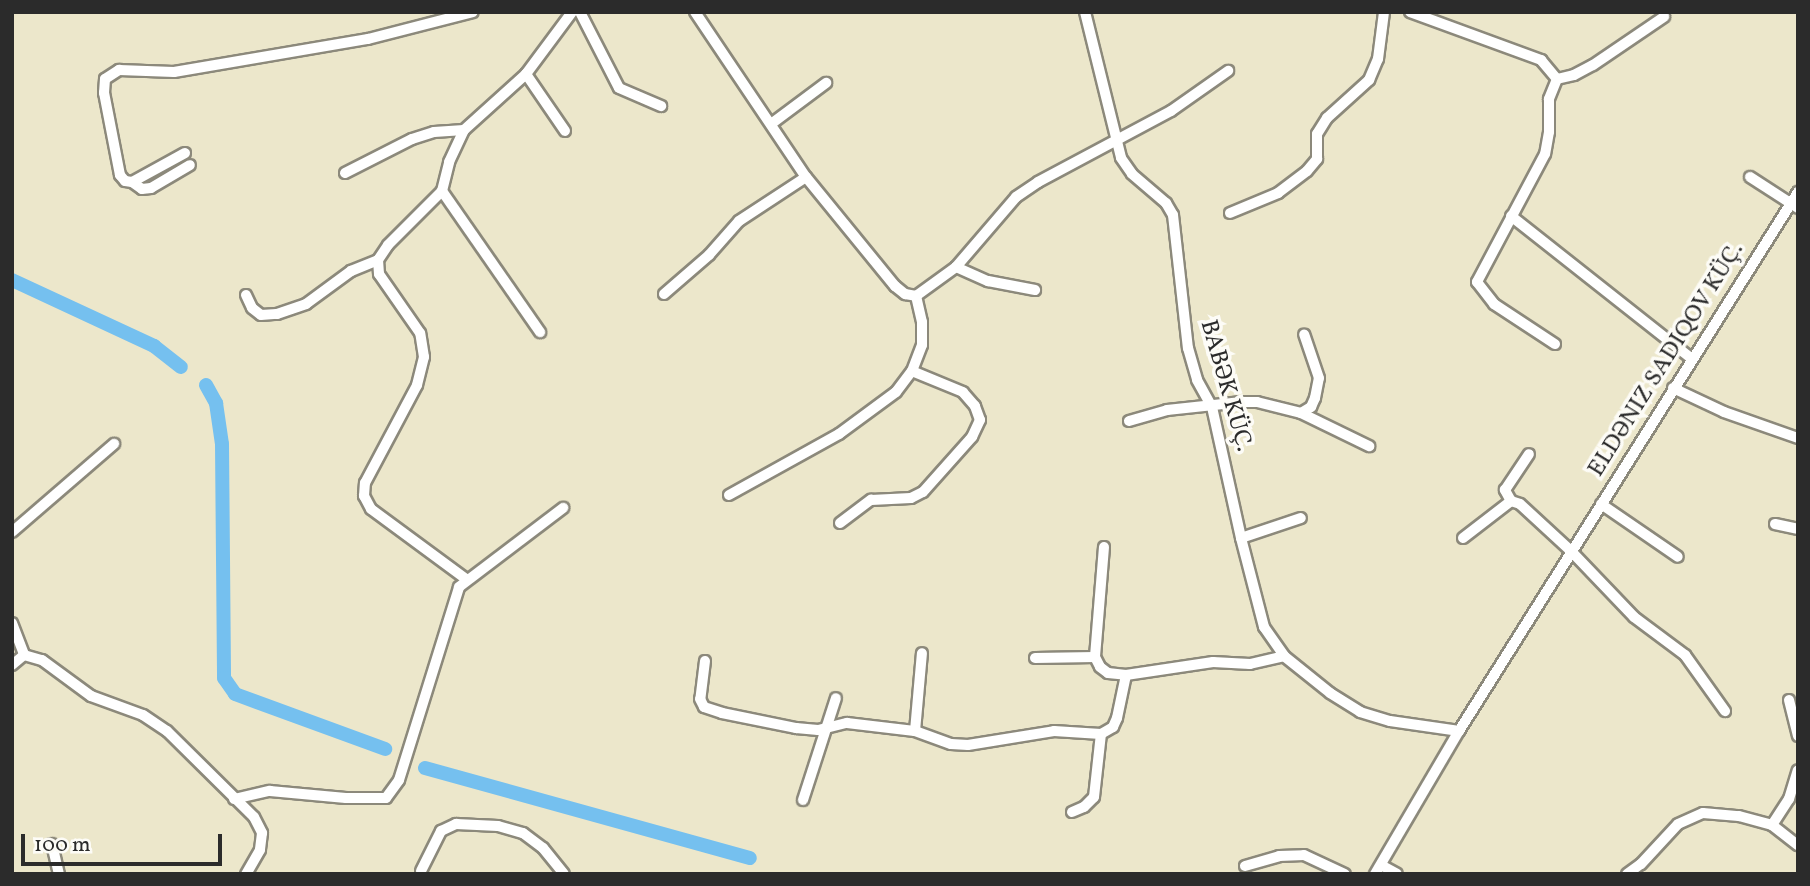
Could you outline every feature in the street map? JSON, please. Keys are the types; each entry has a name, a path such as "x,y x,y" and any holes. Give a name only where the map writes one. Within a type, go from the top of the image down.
{"street":[{"path":"190,165 151,188 142,189 125,181 120,175 104,93 105,79 119,71 174,72 355,41 473,12"},
{"path":"246,295 252,308 261,315 276,314 306,304 351,271 378,260 388,245 442,191 449,162 464,130 526,74 572,12"},
{"path":"580,12 619,88 661,106"},
{"path":"695,12 806,177 895,286 916,296"},
{"name":"BABƏK KÜÇ.","path":"1085,12 1121,158 1132,174 1166,203 1173,215 1188,348 1196,380 1212,407 1264,627 1284,656 1330,693 1360,712 1390,721 1459,730"},
{"path":"1230,213 1278,193 1307,172 1317,159 1317,134 1328,118 1369,80 1378,59 1384,12"},
{"path":"1410,12 1541,60 1557,79"},
{"path":"1557,79 1574,75 1593,65 1664,17"},
{"path":"916,296 956,267 1016,197 1038,182 1171,111 1228,71"},
{"path":"526,74 565,131"},
{"path":"1555,344 1494,304 1477,282 1545,154 1549,132 1549,99 1557,79"},
{"path":"771,124 825,83"},
{"path":"345,173 412,139 434,132 464,130"},
{"path":"132,182 185,153"},
{"path":"664,293 709,256 739,221 806,177"},
{"path":"1750,177 1794,206"},
{"path":"442,191 540,332"},
{"path":"1397,874 1378,869 1459,730 1691,358 1794,206 1798,191"},
{"path":"1511,216 1691,358"},
{"path":"378,260 379,274 420,333 425,357 417,385 365,483 364,496 371,509 466,579"},
{"path":"956,267 988,281 1035,290"},
{"path":"729,495 839,434 896,391 912,371 922,345 922,322 916,296"},
{"path":"1301,413 1311,407 1319,377 1304,334"},
{"path":"840,523 871,500 911,498 923,492 972,437 980,420 975,406 962,392 912,371"},
{"path":"1673,388 1724,412 1798,438"},
{"path":"1129,421 1167,410 1257,402 1301,413 1369,446"},
{"path":"12,532 114,444"},
{"path":"1529,454 1506,490 1511,501 1520,504 1571,551 1634,617 1685,655 1725,711"},
{"path":"1463,538 1511,501"},
{"path":"1601,504 1678,557"},
{"path":"234,799 270,791 346,798 386,798 399,779 452,602 466,579 563,508"},
{"path":"1241,538 1301,519"},
{"path":"1775,524 1798,529"},
{"path":"1104,547 1096,657 1100,667 1108,673 1126,675 1213,662 1250,664 1284,656"},
{"path":"12,622 24,655"},
{"path":"915,731 922,653"},
{"path":"24,655 42,660 91,696 155,721 254,817 262,833 260,850 246,874"},
{"path":"12,665 24,655"},
{"path":"1035,658 1096,657"},
{"path":"705,661 700,699 704,707 796,728 826,728 847,723 915,731 951,744 968,745 1054,732 1101,734 1113,727 1117,718 1126,675"},
{"path":"803,800 836,698"},
{"path":"1789,700 1798,736"},
{"path":"1072,812 1084,807 1094,797 1101,734"},
{"path":"1772,825 1788,799 1798,770"},
{"path":"1626,874 1641,864 1678,824 1703,813 1739,816 1772,825 1798,845"},
{"path":"421,871 441,831 457,824 498,826 523,833 543,848 564,874"},
{"path":"52,844 59,874"},
{"path":"1245,866 1279,856 1304,855 1345,874"}],"waterway":[{"path":"12,280 154,346 181,367"},
{"path":"206,385 216,403 222,444 224,678 235,694 385,749"},
{"path":"425,768 750,858"}]}
